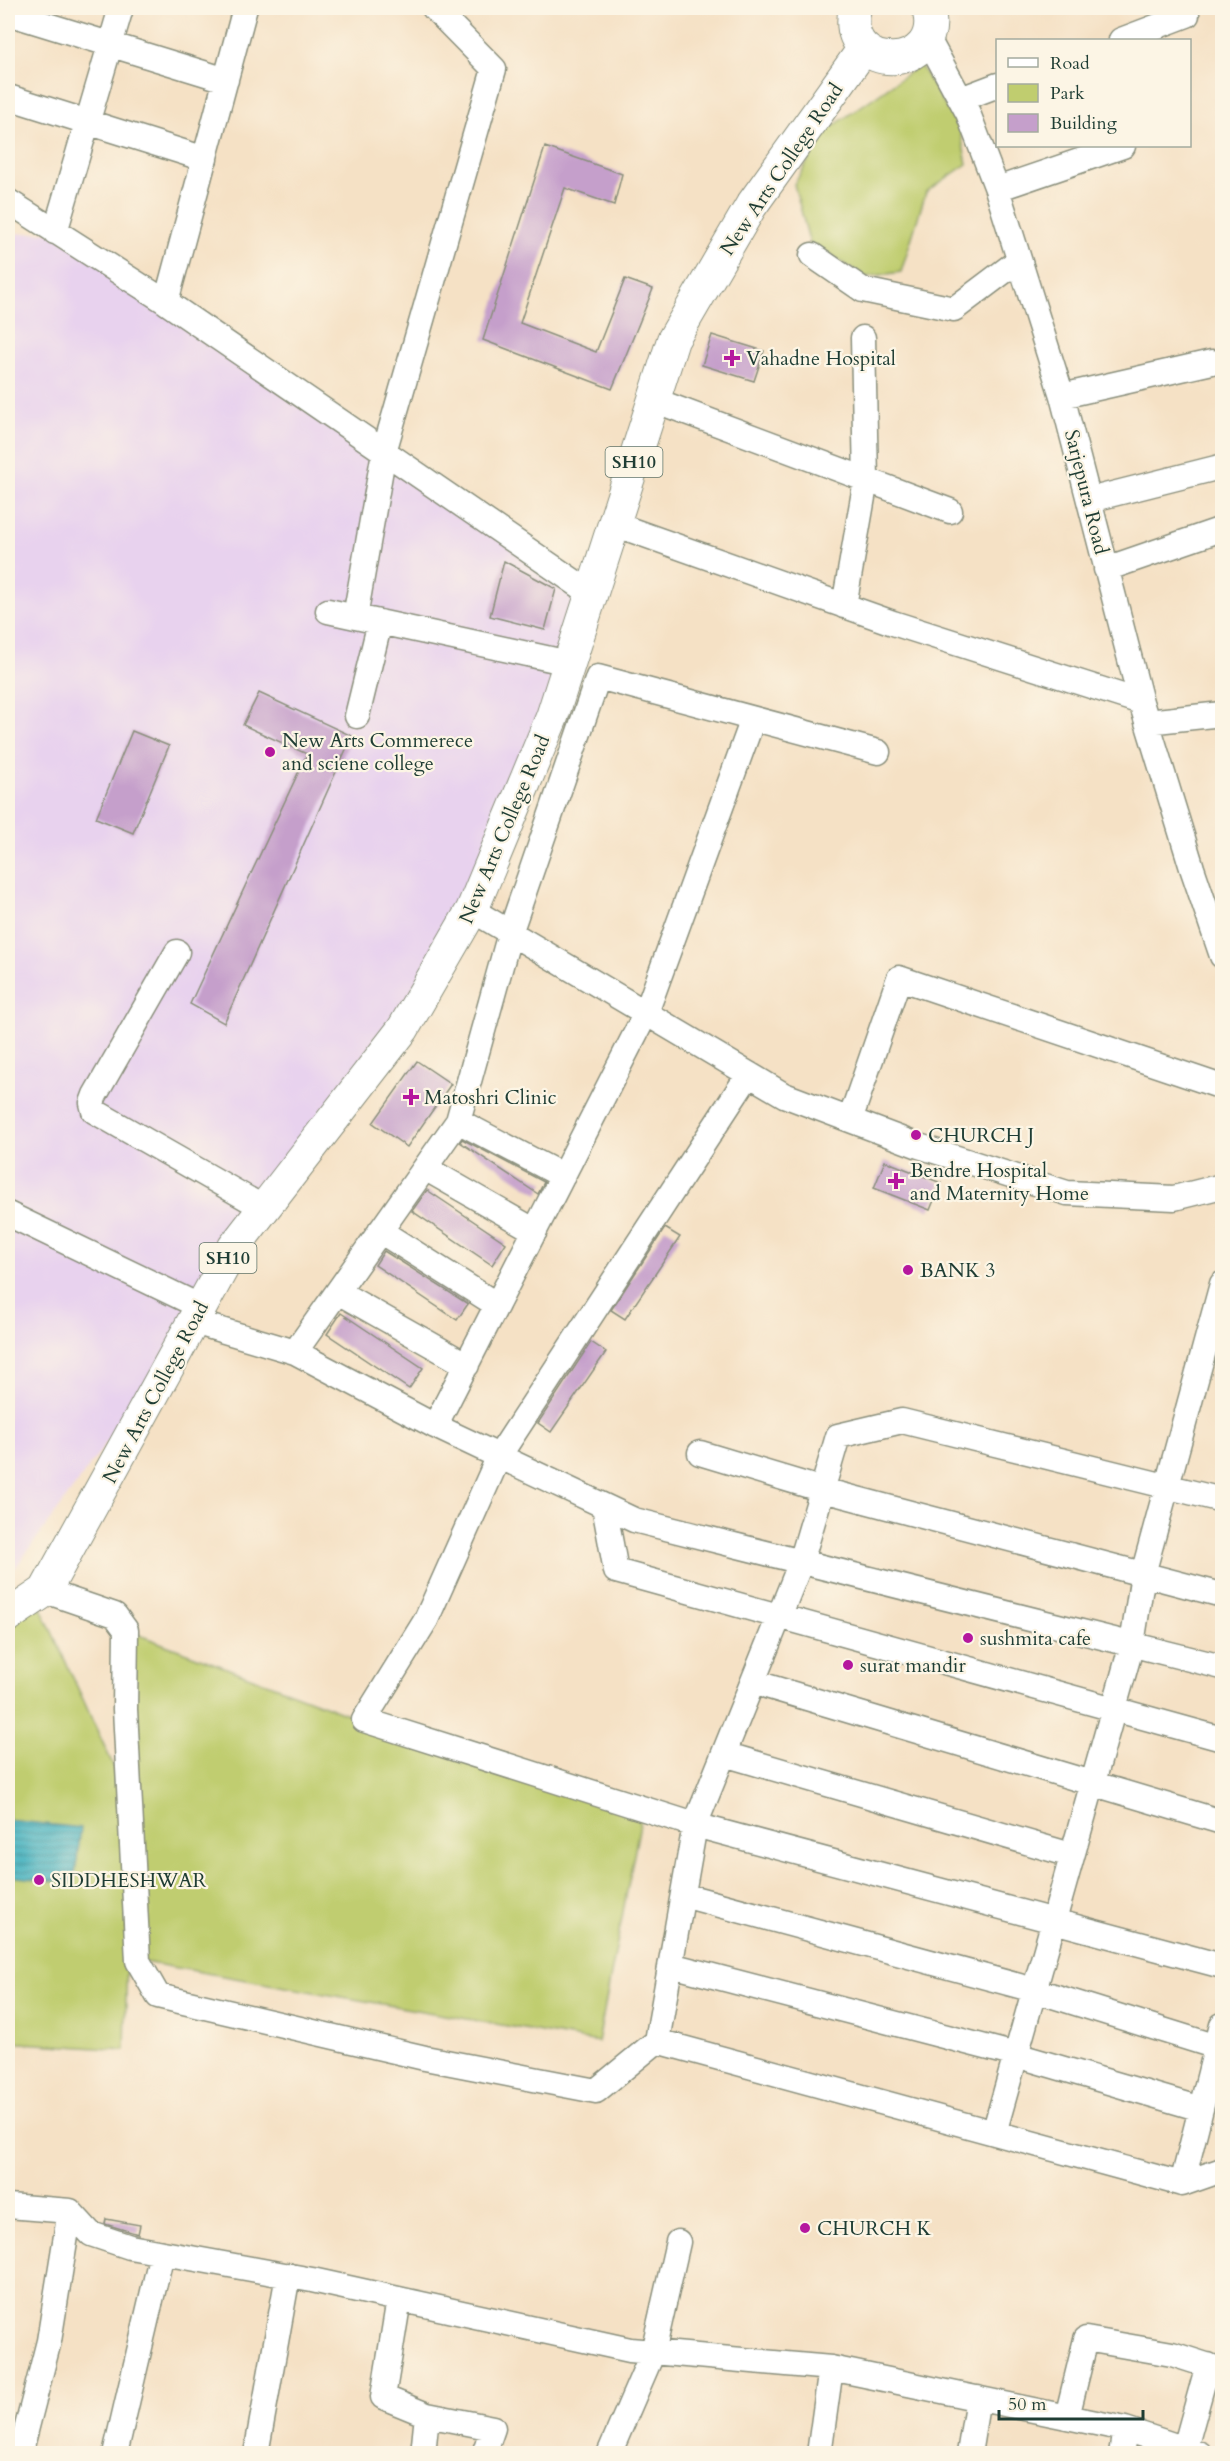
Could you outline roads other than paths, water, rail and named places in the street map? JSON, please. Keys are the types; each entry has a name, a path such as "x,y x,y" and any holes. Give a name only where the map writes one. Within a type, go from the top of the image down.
{"main road":[{"path":"855,8 852,19 855,35 864,48 880,58 898,59 915,52 927,22"},
{"name":"New Arts College Road","path":"8,1616 45,1591 234,1247 403,1029 472,910 552,717 673,340 751,206 864,48"}],"street":[{"path":"55,232 121,8"},
{"path":"166,302 245,8"},
{"path":"355,617 384,452 494,69 434,8"},
{"path":"8,10 226,80"},
{"path":"1127,39 1162,33 1187,15"},
{"name":"Sarjepura Road","path":"927,22 997,189 1062,396 1144,712 1222,956"},
{"path":"961,99 996,86"},
{"path":"8,97 205,159"},
{"path":"997,189 1120,147"},
{"path":"8,201 166,302 592,594"},
{"path":"812,255 863,290 954,309 1019,260"},
{"path":"844,606 866,480 864,338"},
{"path":"1062,396 1212,362"},
{"path":"654,399 950,511"},
{"path":"1089,500 1220,467"},
{"path":"614,524 1144,712 1222,714"},
{"path":"1106,569 1222,529"},
{"path":"328,611 569,663"},
{"path":"357,716 380,622"},
{"path":"295,1352 458,1121 510,933 598,677 878,752"},
{"path":"435,1426 646,1013 753,719"},
{"path":"472,910 784,1095 919,1146 1067,1193 1174,1198 1222,1186"},
{"path":"177,952 95,1095 92,1103 94,1112 264,1208"},
{"path":"850,1120 899,978 1222,1087"},
{"path":"749,1074 499,1456 426,1620 364,1720 695,1825 1222,1966"},
{"path":"458,1121 563,1176"},
{"path":"425,1168 535,1231"},
{"path":"8,1214 198,1315 295,1352 435,1426 634,1520 1222,1667"},
{"path":"380,1231 497,1305"},
{"path":"994,2133 1132,1644 1143,1574 1222,1284"},
{"path":"338,1292 467,1365"},
{"path":"45,1591 115,1616 126,1630 126,1709 138,1961 158,1996 425,2058 596,2091 657,2041 695,1825 801,1562 838,1436 902,1421 1222,1500"},
{"path":"700,1453 822,1490 1222,1595"},
{"path":"604,1506 616,1571 778,1618 1222,1739"},
{"path":"753,1682 1222,1822"},
{"path":"724,1754 1071,1855"},
{"path":"683,1895 1034,1990 1220,2036 1182,2184"},
{"path":"671,1965 1016,2055 1201,2109"},
{"path":"657,2041 1182,2184 1222,2170"},
{"path":"8,2208 70,2211 91,2234 130,2247 288,2275 630,2350 831,2368 978,2398 1067,2417 1125,2429 1192,2451 1215,2368 1173,2354 1086,2339 1067,2417"},
{"path":"22,2453 49,2341 70,2211"},
{"path":"609,2454 653,2352 678,2242"},
{"path":"115,2454 162,2253"},
{"path":"256,2454 288,2275"},
{"path":"399,2299 383,2397 427,2415 493,2428 484,2454"},
{"path":"819,2454 831,2368"},
{"path":"969,2454 978,2398"},
{"path":"423,2454 427,2415"},
{"path":"1121,2454 1125,2429"}],"water":[{"path":"8,1820 81,1828 74,1883 8,1876"}],"place":[{"name":"Vahadne Hospital","path":"732,358"},
{"name":"New Arts Commerece and sciene college","path":"270,752"},
{"name":"Matoshri Clinic","path":"411,1097"},
{"name":"CHURCH J","path":"916,1135"},
{"name":"Bendre Hospital and Maternity Home","path":"896,1181"},
{"name":"BANK 3","path":"908,1270"},
{"name":"sushmita cafe","path":"968,1638"},
{"name":"surat mandir","path":"848,1665"},
{"name":"SIDDHESHWAR","path":"39,1880"},
{"name":"CHURCH K","path":"805,2228"}]}
